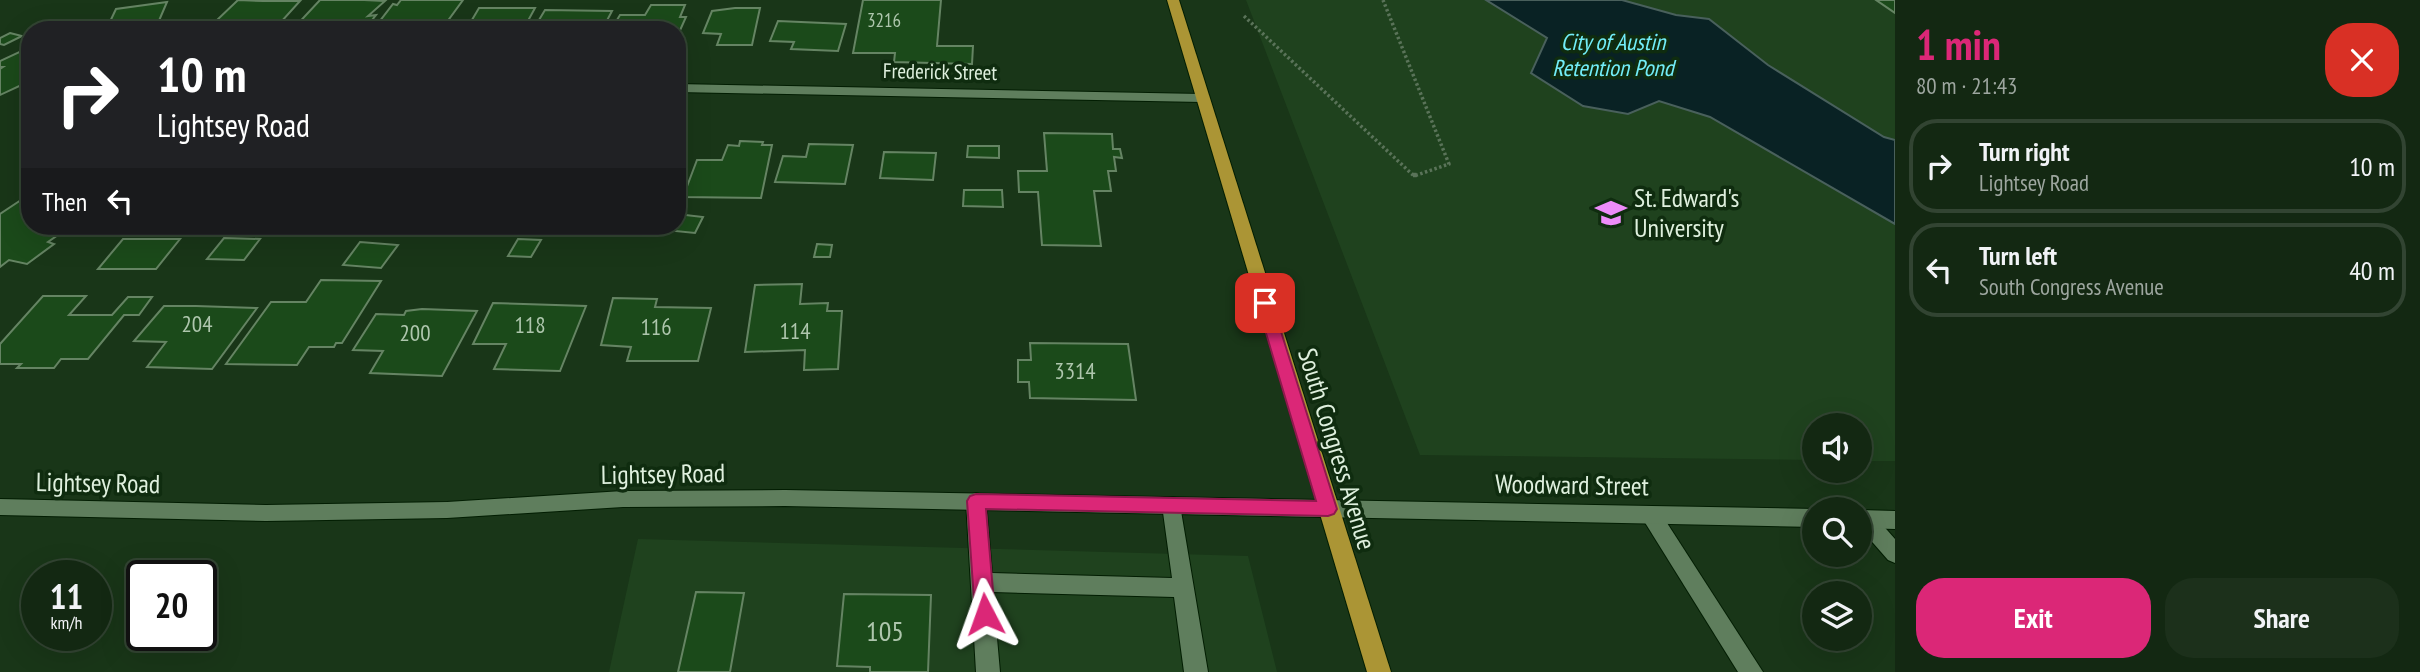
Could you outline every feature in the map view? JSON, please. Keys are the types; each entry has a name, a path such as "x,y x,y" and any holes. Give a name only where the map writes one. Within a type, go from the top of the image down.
{"main road":[{"name":"South Congress Avenue","path":"1173,0 1379,672"}],"street":[{"name":"Frederick Street","path":"686,88 1202,98"},
{"name":"Lightsey Road","path":"0,507 266,513 447,510 623,499 785,498 1328,509"},
{"path":"976,501 988,672"},
{"path":"1172,505 1196,672"},
{"name":"Woodward Street","path":"1328,509 1802,517"},
{"path":"1651,515 1751,672"},
{"path":"1872,519 1895,520"},
{"path":"1872,529 1895,554"},
{"path":"983,582 1182,588"}],"path":[{"path":"1244,16 1414,176 1449,163 1383,0"}],"shaded area":[{"name":"St. Edward's University","path":"1246,0 1895,0 1895,461 1872,461 1872,413 1802,413 1802,460 1420,455"},
{"path":"638,539 1248,556 1277,672 609,672"}],"water":[{"name":"City of Austin Retention Pond","path":"1486,0 1622,0 1676,15 1709,19 1768,65 1884,137 1895,140 1895,224 1710,117 1659,101 1628,114 1583,106 1531,73 1547,38"}],"building":[{"path":"238,0 300,1 282,21 216,21"},
{"path":"320,0 385,1 368,16 376,15 371,21 300,21"},
{"path":"401,0 463,0 448,21 380,21 393,4 397,5"},
{"path":"863,0 941,0 937,46 973,46 972,64 894,62 895,53 853,53"},
{"path":"1876,0 1895,0 1895,13"},
{"path":"167,2 159,21 110,21 116,9"},
{"path":"651,5 685,5 680,17 686,17 684,21 616,21 620,15 645,15"},
{"path":"479,8 535,8 528,21 471,21"},
{"path":"760,8 752,45 717,45 721,34 703,33 712,11"},
{"path":"545,10 612,11 607,21 538,21"},
{"path":"778,21 846,24 838,51 791,49 794,42 770,41"},
{"path":"10,33 21,36 4,45 0,44 0,38"},
{"path":"21,51 21,85 0,95 0,69 3,67 0,67 0,61"},
{"path":"1044,133 1112,134 1113,149 1120,149 1122,158 1114,157 1116,171 1108,171 1111,191 1094,191 1101,246 1042,245 1038,192 1019,192 1018,171 1047,171"},
{"path":"740,141 772,145 761,198 686,197 686,189 697,160 722,160 728,145 739,146"},
{"path":"809,144 853,145 845,184 775,182 783,156 806,157"},
{"path":"968,146 999,146 999,158 967,157"},
{"path":"884,152 936,153 933,180 880,178"},
{"path":"964,190 1002,190 1003,207 963,206"},
{"path":"21,200 21,235 58,235 48,242 54,244 27,264 9,260 0,267 0,214"},
{"path":"686,215 703,217 695,233 686,232"},
{"path":"224,238 260,239 244,260 207,259"},
{"path":"123,239 180,239 156,269 98,269"},
{"path":"518,239 541,240 531,257 508,256"},
{"path":"360,242 398,245 381,268 343,265"},
{"path":"817,244 832,245 830,257 814,257"},
{"path":"321,280 381,281 342,343 336,343 334,347 309,347 297,365 226,364 271,302 306,302"},
{"path":"802,284 800,304 828,303 827,311 842,311 838,369 804,370 805,350 745,352 755,285"},
{"path":"43,296 86,296 69,315 112,315 128,297 152,297 139,315 124,315 88,359 61,359 54,368 17,368 21,364 0,364 0,344"},
{"path":"613,298 657,299 655,307 711,308 698,361 627,361 631,347 601,345"},
{"path":"493,303 586,306 560,371 494,369 506,344 473,344"},
{"path":"164,306 257,308 212,369 147,367 166,342 134,341"},
{"path":"406,311 477,311 442,376 370,373 383,351 353,350 376,314 404,315"},
{"path":"1030,343 1128,344 1136,400 1030,398 1029,382 1018,382 1018,360 1031,360"},
{"path":"696,592 744,593 730,672 678,672"},
{"path":"844,594 931,595 928,672 870,672 870,667 837,666"}],"place":[{"name":"St. Edward's University","path":"1611,213"}],"route":[{"path":"985,614 976,501 1328,509 1265,303"}]}
